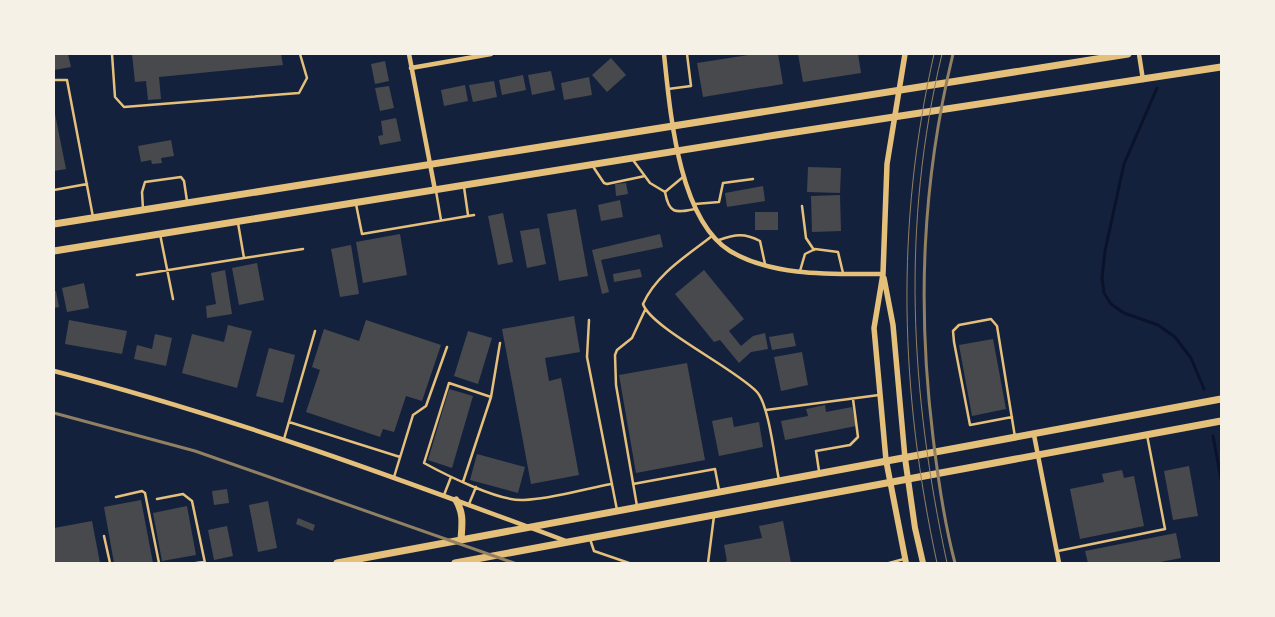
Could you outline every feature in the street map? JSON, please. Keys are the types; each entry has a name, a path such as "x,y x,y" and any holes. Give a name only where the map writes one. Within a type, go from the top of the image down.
{"main road":[{"path":"54,224 1128,54"},
{"path":"54,251 1221,67"},
{"path":"339,563 527,526 886,460 1034,435 1221,399"},
{"path":"455,563 1221,421"},
{"path":"905,458 915,528 923,563"},
{"path":"886,460 906,561"},
{"path":"456,500 462,510 461,540"}],"street":[{"path":"408,54 435,190"},
{"path":"411,68 491,54"},
{"path":"664,54 668,90 683,177 694,207 712,236 729,250 765,265 800,271 883,274"},
{"path":"886,460 874,328 883,274 884,220 891,133 905,54"},
{"path":"1139,54 1143,80"},
{"path":"883,274 892,325 905,458"},
{"path":"54,371 131,391 284,439 568,541"},
{"path":"1034,435 1059,563"}],"lane":[{"path":"112,54 115,97 124,107 299,93 307,78 300,54"},
{"path":"668,90 691,86 687,54"},
{"path":"54,80 67,80 93,218"},
{"path":"632,159 650,183 665,192 667,204 674,212 719,202 723,183 753,179"},
{"path":"592,165 604,183 607,184 645,176"},
{"path":"144,210 142,192 145,182 181,177 184,181 187,203"},
{"path":"665,192 683,177"},
{"path":"54,190 87,184"},
{"path":"464,186 468,216"},
{"path":"435,190 441,220"},
{"path":"356,203 362,234 474,214"},
{"path":"802,206 806,238 814,250"},
{"path":"238,222 244,258"},
{"path":"160,234 173,299"},
{"path":"718,240 737,234 755,238 760,241 765,265"},
{"path":"712,236 664,274 647,295 643,304 645,310 757,391 766,410 779,480"},
{"path":"138,275 303,250"},
{"path":"800,271 805,254 814,250 838,252 844,274"},
{"path":"637,506 616,385 615,355 617,350 632,338 645,310"},
{"path":"1012,417 970,425 954,342 953,331 959,325 991,319 997,326 1012,417 1015,438"},
{"path":"589,320 587,357 617,510"},
{"path":"284,439 315,332"},
{"path":"463,482 491,397 500,343"},
{"path":"394,477 413,415 426,406 447,347"},
{"path":"491,397 449,382 424,463 451,478 523,500 611,484"},
{"path":"766,410 879,395"},
{"path":"820,472 816,451 850,445 858,437 853,399"},
{"path":"289,422 400,457"},
{"path":"1056,551 1165,529 1147,435"},
{"path":"633,484 715,469 720,491"},
{"path":"444,495 451,478"},
{"path":"469,504 476,487"},
{"path":"116,497 145,493 159,563"},
{"path":"157,499 183,494 192,501 204,562 196,563"},
{"path":"708,563 714,515"},
{"path":"104,536 110,563"},
{"path":"590,537 594,551 629,563"},
{"path":"891,563 906,561"}],"building":[{"path":"54,54 68,54 71,67 54,70"},
{"path":"132,54 281,54 283,65 159,77 161,99 148,100 146,81 135,82"},
{"path":"755,54 778,54 783,84 703,97 697,63"},
{"path":"798,54 858,54 861,73 803,82"},
{"path":"611,58 626,75 607,92 592,75"},
{"path":"385,61 389,81 375,84 371,64"},
{"path":"551,71 555,90 532,95 528,75"},
{"path":"523,75 526,90 502,95 499,80"},
{"path":"589,77 592,95 564,100 561,83"},
{"path":"494,81 497,97 473,102 469,85"},
{"path":"465,85 468,101 444,106 441,90"},
{"path":"389,86 394,108 380,111 375,88"},
{"path":"54,109 66,169 54,171"},
{"path":"396,118 401,141 380,145 378,136 383,135 381,121"},
{"path":"171,140 174,156 161,158 162,163 152,164 151,160 141,162 138,146"},
{"path":"808,167 841,168 840,193 807,192"},
{"path":"626,183 628,194 616,196 615,184"},
{"path":"763,186 765,201 727,207 725,193"},
{"path":"840,195 841,231 812,232 811,196"},
{"path":"620,200 623,217 601,221 598,205"},
{"path":"576,209 588,276 559,281 547,214"},
{"path":"755,212 778,212 778,230 755,230"},
{"path":"503,213 513,262 498,265 488,216"},
{"path":"539,228 546,264 527,268 520,231"},
{"path":"400,234 407,275 363,283 356,242"},
{"path":"660,234 663,247 601,260 609,292 602,294 592,250"},
{"path":"351,245 359,294 340,297 331,249"},
{"path":"257,263 264,300 239,305 232,268"},
{"path":"640,269 642,277 614,282 613,274"},
{"path":"225,270 232,314 207,318 206,306 216,304 211,273"},
{"path":"704,270 744,319 729,331 741,346 753,336 765,333 768,349 751,352 739,363 720,340 714,342 675,294"},
{"path":"84,283 89,308 67,312 62,288"},
{"path":"54,291 56,291 59,307 54,308"},
{"path":"574,316 580,352 545,358 549,381 561,378 579,475 531,484 502,329"},
{"path":"69,320 127,331 122,354 65,344"},
{"path":"366,320 441,345 422,401 406,396 394,432 383,429 380,437 306,412 320,370 312,367 324,329 359,341"},
{"path":"228,325 252,331 237,388 182,373 192,334 224,342"},
{"path":"468,331 492,338 478,384 454,376"},
{"path":"793,333 796,346 772,350 769,337"},
{"path":"155,334 172,338 166,366 134,359 137,345 152,349"},
{"path":"993,339 1006,409 972,416 959,345"},
{"path":"269,348 295,355 283,403 256,396"},
{"path":"802,352 808,385 781,391 774,357"},
{"path":"687,363 705,460 636,473 619,375"},
{"path":"449,389 473,396 452,468 428,460"},
{"path":"825,405 826,412 852,407 856,426 785,440 781,421 808,416 806,409"},
{"path":"732,417 734,427 759,422 763,447 719,456 712,421"},
{"path":"477,454 525,467 518,493 470,480"},
{"path":"1189,466 1198,516 1173,520 1164,471"},
{"path":"1122,470 1124,478 1134,476 1144,526 1080,539 1070,489 1104,482 1102,474"},
{"path":"227,489 229,503 214,505 212,491"},
{"path":"141,500 153,563 114,563 104,507"},
{"path":"268,501 277,548 258,552 249,505"},
{"path":"187,506 196,555 162,561 153,513"},
{"path":"298,518 315,525 313,531 296,524"},
{"path":"92,521 100,563 54,563 54,528"},
{"path":"783,521 791,563 722,563 727,561 724,545 762,538 759,526"},
{"path":"227,526 233,556 214,560 208,530"},
{"path":"1176,533 1181,558 1155,563 1088,563 1085,551"}],"waterway":[{"path":"1157,88 1124,164 1105,251 1102,278 1104,293 1111,304 1124,313 1158,325 1175,337 1191,358 1204,389"},
{"path":"1213,436 1221,479"}],"tram line":[{"path":"934,54 921,118 913,182 908,246 907,309 915,436 937,563"},
{"path":"942,54 929,118 920,182 915,308 918,372 925,435 934,499 947,563"}],"railway":[{"path":"953,54 935,149 929,197 925,244 924,292 925,340 933,437 942,500 955,563"},
{"path":"54,413 195,451 514,563"}]}
